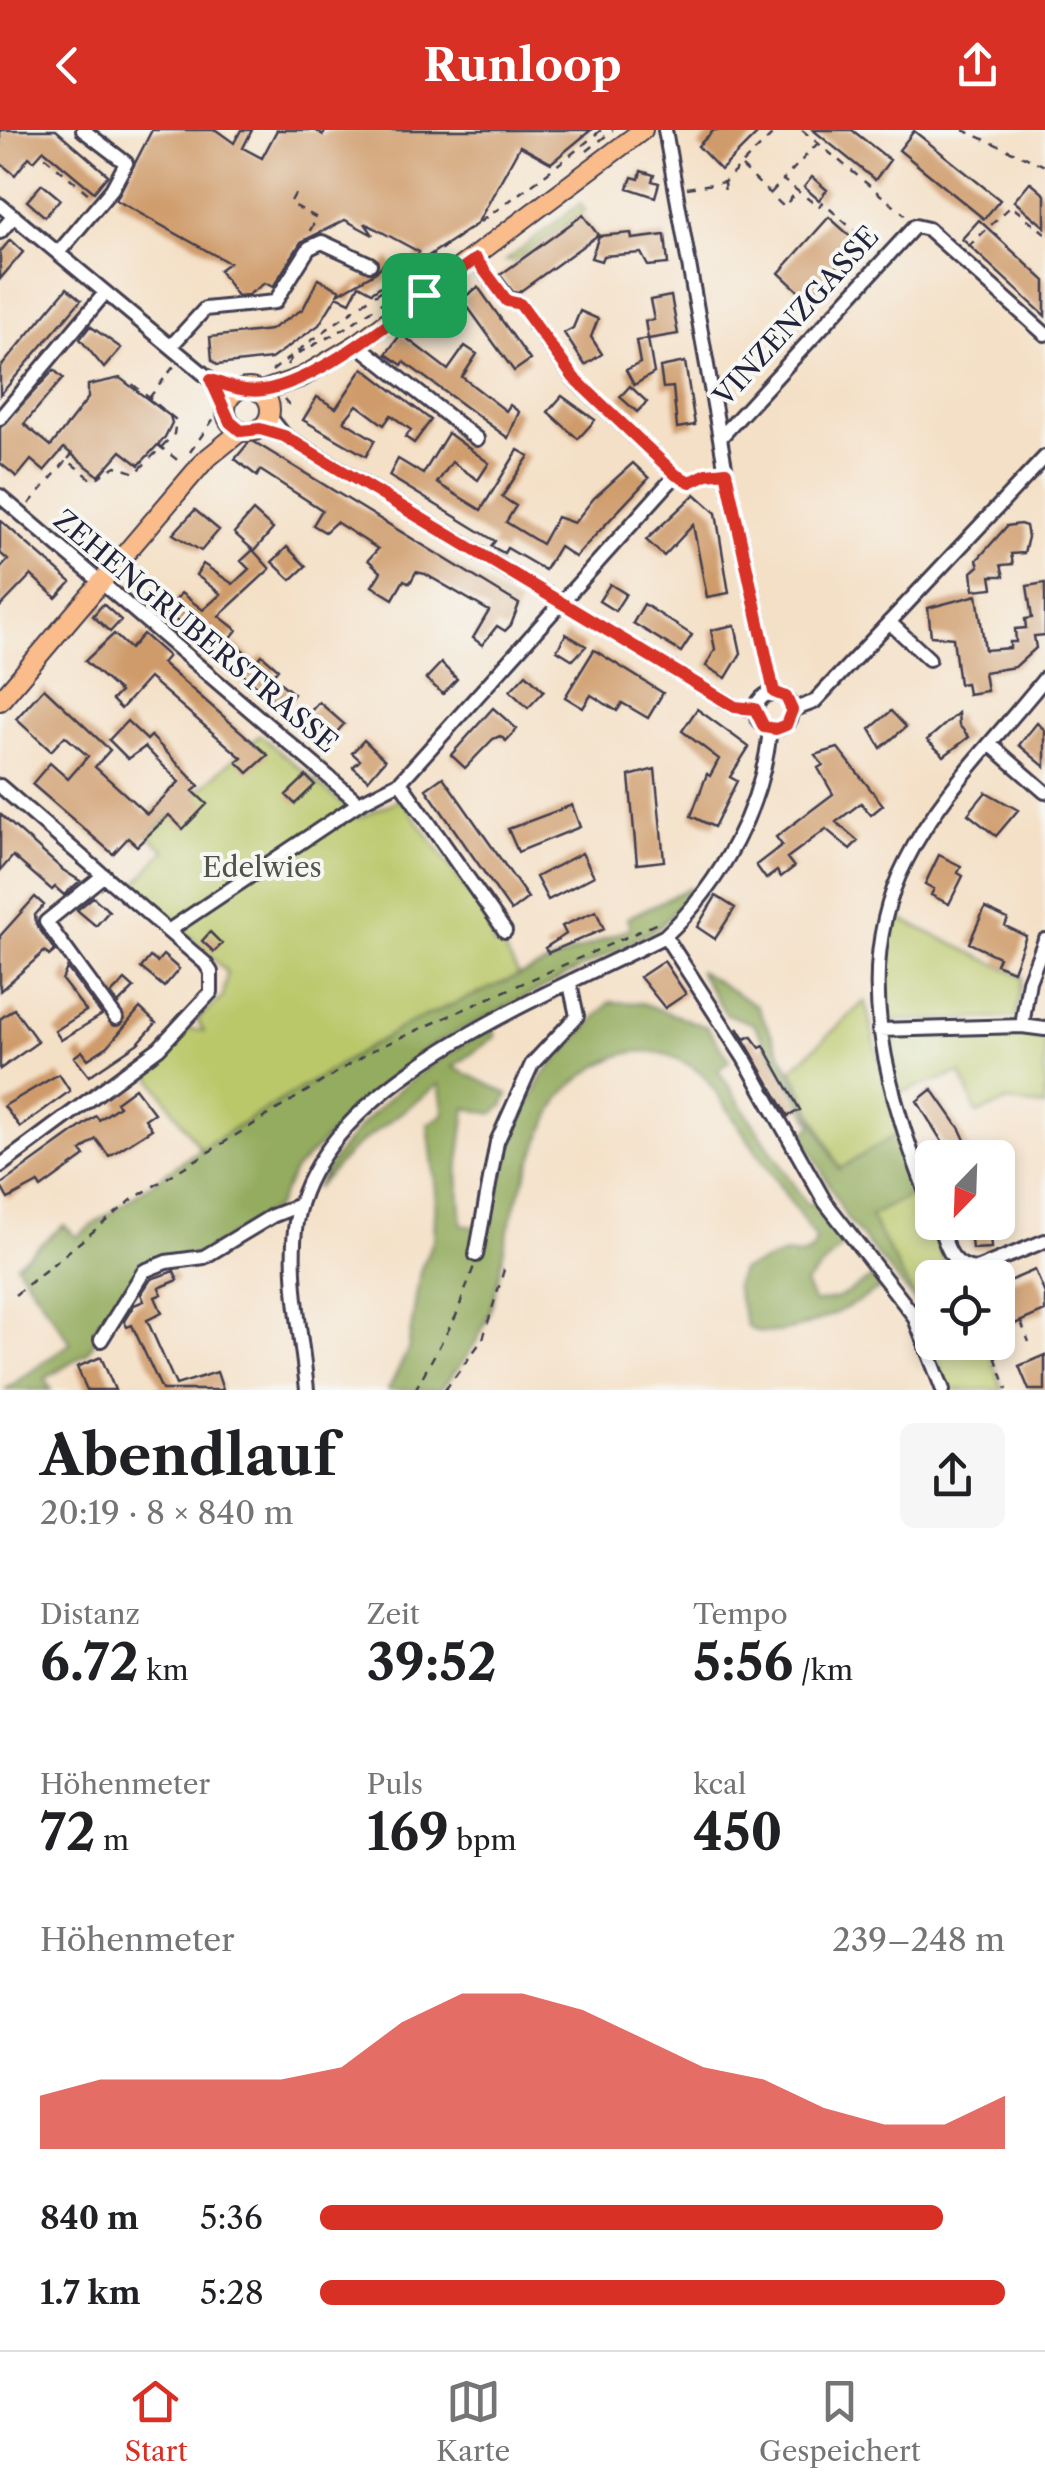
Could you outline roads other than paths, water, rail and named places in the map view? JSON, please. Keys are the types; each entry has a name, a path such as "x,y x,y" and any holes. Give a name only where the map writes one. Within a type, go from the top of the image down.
{"main road":[{"path":"0,701 205,460 261,407 476,259 643,130"},
{"path":"238,390 261,407"}],"street":[{"path":"58,253 112,188 126,163 83,130"},
{"path":"665,130 726,472 774,692"},
{"path":"0,204 211,380 261,407 284,436 735,707 755,709"},
{"path":"0,232 14,216"},
{"name":"VINZENZGASSE","path":"721,437 910,224 928,229 1045,334"},
{"path":"171,346 204,308 271,305 309,248 322,242 370,264"},
{"path":"168,931 359,803 400,782 676,475 574,378 520,304 507,301 476,259"},
{"path":"0,418 105,293"},
{"path":"357,344 477,439"},
{"path":"211,380 238,390"},
{"path":"792,710 814,702 1045,457"},
{"name":"ZEHENGRUBERSTRASSE","path":"0,496 359,803"},
{"path":"889,622 929,659"},
{"path":"915,1164 902,1130 879,1030 878,962 904,864 922,832 1045,678"},
{"path":"774,692 786,697 792,710 786,725 770,729 759,722 755,709 759,699 774,692"},
{"path":"307,1390 295,1257 300,1206 334,1144 408,1072 450,1044 665,936 692,910 727,855 756,798 770,729"},
{"path":"991,745 1045,792"},
{"path":"400,782 505,931"},
{"path":"0,786 205,963 212,982 206,1000 141,1064 0,1166"},
{"path":"104,875 46,922 116,1018"},
{"path":"665,936 744,1058 825,1202 914,1316 943,1390"},
{"path":"1022,1026 1028,981 1045,940"},
{"path":"476,1254 497,1142 532,1064 577,1016 570,984"},
{"path":"879,1030 1022,1026 1045,1029"},
{"path":"102,1340 144,1271 166,1262 204,1257 286,1209 300,1206"},
{"path":"945,1240 952,1258 964,1268 976,1269 1045,1241"}],"park label":[{"name":"Edelwies","path":"262,867"}]}
